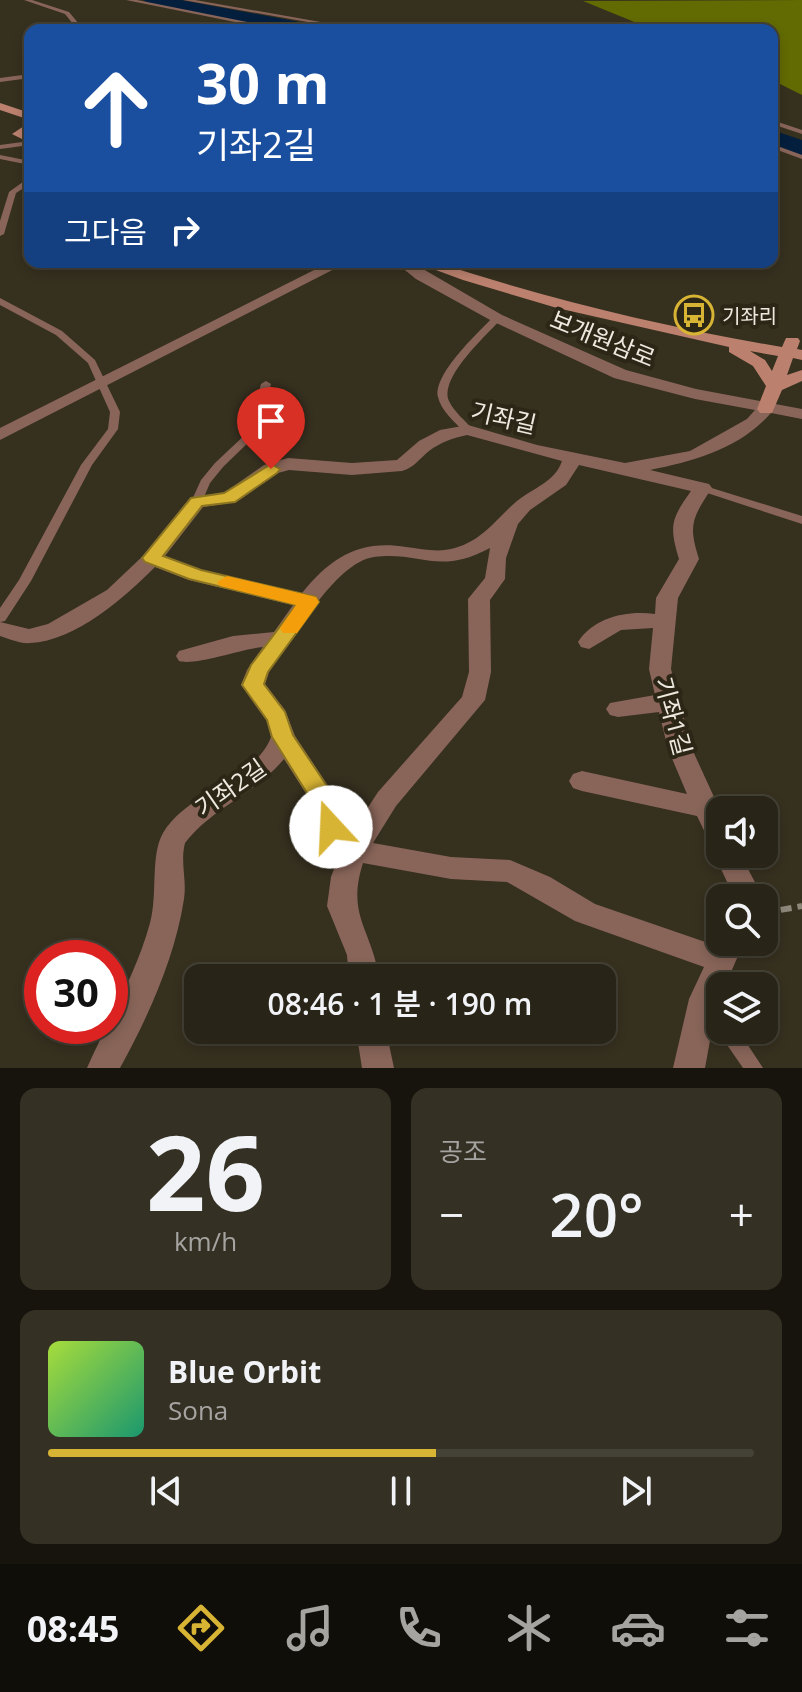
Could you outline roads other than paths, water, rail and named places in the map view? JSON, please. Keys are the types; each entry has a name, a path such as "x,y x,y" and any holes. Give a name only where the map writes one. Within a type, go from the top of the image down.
{"main road":[{"path":"0,106 24,115"},
{"path":"0,119 24,133"},
{"path":"441,268 563,305 654,328 796,348"},
{"path":"482,268 549,288 796,348"},
{"path":"717,339 759,363 775,387"},
{"path":"766,409 796,348"},
{"path":"775,387 802,375"}],"street":[{"path":"0,435 329,268"},
{"name":"보개원삼로","path":"410,268 497,318 620,374 766,409 802,414"},
{"name":"기좌길","path":"197,502 229,498 271,469 288,464 352,469 402,465 425,445 446,434 468,430 572,459 625,469 696,455 753,423 766,409"},
{"name":"기좌2길","path":"103,1068 138,1001 171,897 171,841 188,817 256,772 277,754 283,737 278,718 253,685 258,670 327,575 360,553 388,549 430,557 456,555 488,541 524,506 553,488 569,471 572,459"},
{"path":"625,469 702,488"},
{"name":"기좌1길","path":"702,488 687,510 680,531 689,559 667,598 660,669 680,749 706,808"},
{"path":"0,629 29,636 55,630 115,595 152,558 197,502"},
{"path":"362,964 341,906 345,877 354,851 387,799 473,700 480,672 479,599 495,579 496,558 508,524"},
{"path":"152,558 196,575 309,602"},
{"path":"589,642 599,630 644,617 663,623"},
{"path":"187,656 255,638 282,640"},
{"path":"618,709 668,702"},
{"path":"283,737 321,796 331,827 354,851 451,868 510,871 540,885 585,913 706,946"},
{"path":"582,781 706,808"},
{"path":"689,1068 706,1025"},
{"path":"374,1044 378,1068"}],"lane":[{"path":"27,0 67,13 76,24"},
{"path":"129,0 253,24"},
{"path":"186,0 328,24"},
{"path":"0,80 24,77"},
{"path":"778,124 802,132"},
{"path":"0,147 24,135"},
{"path":"0,147 24,135"},
{"path":"778,148 802,157"},
{"path":"0,157 24,162"},
{"path":"0,234 13,192 24,185"},
{"path":"0,301 59,333 92,362 115,412 113,429 87,465 25,581 0,618"},
{"path":"468,430 446,405 441,393 445,378 497,318"},
{"path":"197,502 205,482 253,433 266,384"},
{"path":"702,488 802,520"},
{"path":"737,1044 754,1068"}],"waterway":[{"path":"152,0 278,24"},
{"path":"778,139 802,148"}],"place":[{"name":"기좌리","path":"694,315"}]}
